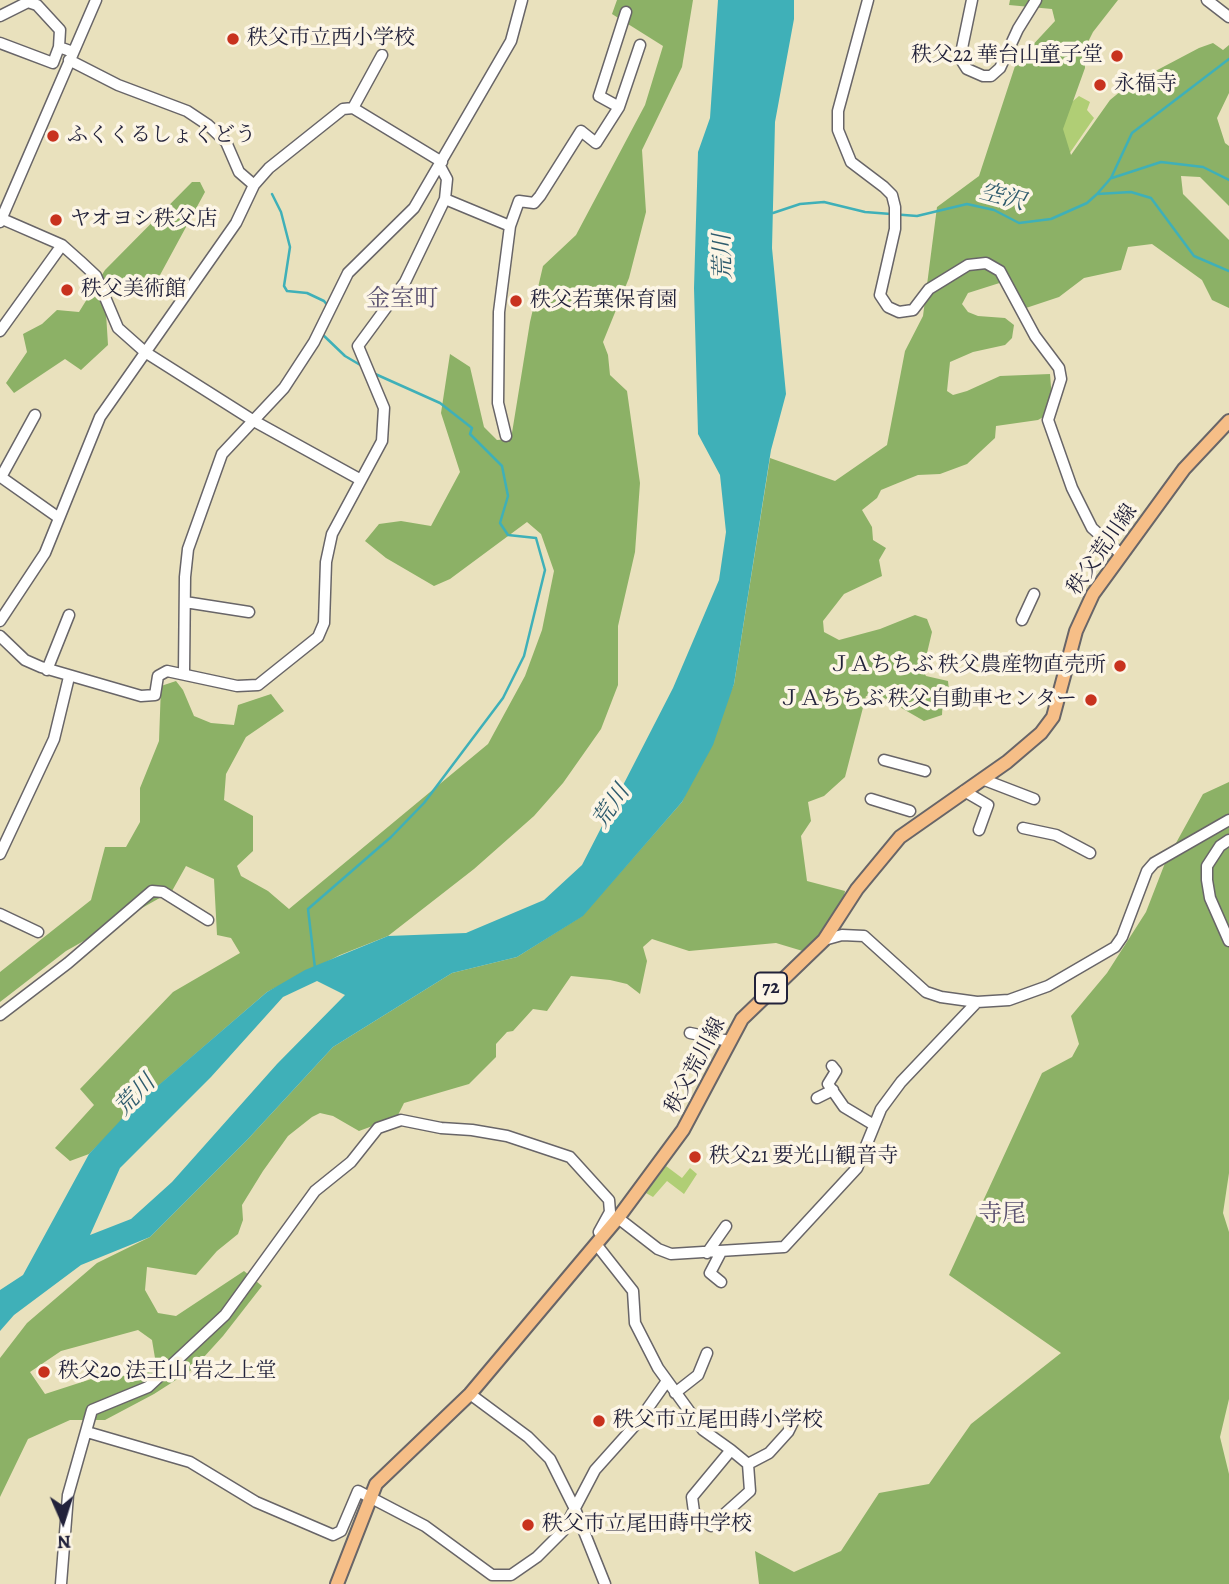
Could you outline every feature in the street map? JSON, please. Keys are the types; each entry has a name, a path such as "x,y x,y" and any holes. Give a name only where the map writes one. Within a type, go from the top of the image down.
{"main road":[{"name":"秩父荒川線","path":"337,1584 370,1496 384,1473 470,1394 618,1218 683,1130 729,1041 758,1000 824,940 857,889 900,837 1032,741 1053,717 1076,631 1093,594 1184,469 1229,421"}],"street":[{"path":"96,0 1,220 62,246 96,276 118,328 145,352 254,421 360,480"},
{"path":"184,672 188,549 222,454 284,388 309,350 348,273 414,208 511,41 522,0"},
{"path":"868,0 838,111 838,130 851,162 892,195 895,229 880,295 888,307 899,312 913,310 929,289 968,265 986,263 1000,271 1035,337 1059,368 1061,379 1048,420 1072,488 1092,528 1122,555"},
{"path":"972,0 960,58 967,69 983,76 991,76 1000,68 1017,29 1036,0"},
{"path":"1207,0 1229,18"},
{"path":"0,16 28,2 37,5 60,30 59,47 53,63 0,43"},
{"path":"619,107 599,96 626,12"},
{"path":"506,436 498,403 499,312 510,226 519,201 534,203 581,131 596,143 619,107 640,45"},
{"path":"59,47 118,85 187,111 208,125 226,142 239,172 254,185"},
{"path":"353,108 382,55"},
{"path":"0,621 45,553 100,418 236,223 254,185 269,167 343,109 353,108 441,164 447,179 445,199 405,282 358,346 384,408 382,441 373,463 360,480 332,534 326,562 324,623 318,637 258,685 237,686 184,672 162,672 155,684 155,695 122,692 47,670 25,660 0,636"},
{"path":"445,199 510,226"},
{"path":"0,331 62,246"},
{"path":"35,415 1,477 59,518"},
{"path":"1022,620 1034,594"},
{"path":"185,602 249,612"},
{"path":"47,670 69,615"},
{"path":"0,854 54,739 69,677"},
{"path":"884,760 925,771"},
{"path":"982,779 1034,799"},
{"path":"964,791 988,805 979,830"},
{"path":"871,799 910,811"},
{"path":"824,940 842,935 864,936 926,992 977,1002 1009,1000 1048,986 1115,947 1147,872 1154,863 1229,820"},
{"path":"1024,828 1056,835 1090,853"},
{"path":"1229,839 1220,846 1207,866 1210,898 1229,941"},
{"path":"0,1015 68,963 152,891 163,892 208,920"},
{"path":"0,914 38,932"},
{"path":"618,1218 658,1249 683,1255 777,1249 790,1243 858,1168 881,1109 901,1082 977,1002"},
{"path":"690,1033 729,1041"},
{"path":"832,1066 836,1071 828,1084 844,1107 874,1125"},
{"path":"817,1098 833,1090"},
{"path":"61,1584 68,1495 96,1406 148,1387 225,1315 315,1191 351,1162 378,1128 401,1120 507,1136 570,1157 609,1200 610,1212 599,1232 599,1240 633,1291 635,1323 667,1381 703,1430 732,1450 748,1464 750,1491 732,1511 711,1526 694,1512 692,1497 732,1450"},
{"path":"707,1253 726,1226"},
{"path":"721,1252 710,1273 721,1282"},
{"path":"675,1393 698,1376 707,1353"},
{"path":"87,1432 190,1462 256,1502 333,1535 341,1531 358,1491 425,1526 490,1580 511,1575 537,1557 563,1531 595,1470 638,1422 667,1381"},
{"path":"470,1394 528,1437 550,1459 575,1509 605,1584"},
{"path":"748,1464 769,1453 788,1432 797,1414 808,1420"}],"green space":[{"path":"617,0 693,0 682,67 642,150 646,212 629,278 603,342 608,355 610,375 627,391 640,483 635,552 618,626 618,685 601,729 563,783 534,816 474,869 388,936 340,955 267,992 150,1093 89,1154 70,1161 55,1148 94,1105 80,1089 173,992 240,953 231,938 217,935 214,879 186,866 172,891 66,951 0,1002 0,972 91,900 105,847 126,847 140,822 140,788 159,741 161,686 176,681 183,690 194,716 211,723 234,725 238,705 271,694 284,711 246,737 226,774 224,800 253,816 253,851 237,866 241,876 268,891 289,909 488,744 525,676 542,630 554,571 541,534 527,522 450,579 434,586 386,558 365,541 379,524 401,521 431,526 460,472 441,413 450,354 470,367 484,427 497,440 511,439 530,322 543,266 576,235 645,105 663,46 612,14"},
{"path":"1010,0 1118,0 1093,32 1084,50 1085,68 1063,129 1071,155 1110,100 1127,86 1199,48 1213,43 1223,50 1229,45 1229,93 1217,118 1225,143 1229,146 1229,206 1200,177 1181,176 1183,194 1229,240 1229,308 1212,300 1202,280 1152,244 1128,247 1121,270 1084,278 1059,297 1026,308 1009,280 968,293 962,304 968,312 978,316 1005,318 1014,325 1012,338 1005,345 973,352 950,362 947,391 953,395 1000,376 1050,374 1052,399 1045,416 1038,420 996,426 995,438 967,464 940,474 918,475 881,490 877,498 862,510 872,527 873,540 886,548 879,560 882,576 844,594 823,621 824,632 839,640 880,629 915,615 927,619 932,632 923,670 926,676 948,681 949,690 943,696 942,715 924,721 879,695 866,696 845,777 824,796 808,802 811,821 801,836 807,881 845,891 843,904 806,952 776,943 689,951 652,939 643,947 647,961 640,994 627,984 571,976 547,1011 533,1009 513,1031 507,1032 496,1044 496,1057 469,1084 404,1103 397,1117 359,1131 333,1116 320,1113 312,1117 288,1136 263,1171 242,1205 243,1220 238,1234 217,1251 196,1275 147,1267 145,1290 158,1313 176,1316 244,1271 262,1286 223,1336 193,1369 105,1420 70,1420 28,1439 0,1497 0,1358 27,1323 97,1263 150,1237 248,1139 333,1047 452,973 517,957 582,916 682,802 734,684 770,458 835,481 887,445 905,351 923,316 937,207 979,176 1016,63 1055,21 1052,9 1009,5","holes":["138,1330 152,1340 155,1358 121,1377 116,1371 45,1394 30,1372 61,1351"]},
{"path":"1079,96 1090,102 1087,110 1094,118 1065,160 1045,173 1067,106"},
{"path":"192,182 200,182 205,192 160,275 135,285 114,281 100,301 106,313 108,345 81,370 65,359 14,393 6,383 27,352 23,334 42,324 57,310 79,312 105,270"},
{"path":"1229,782 1229,1173 1223,1213 1229,1232 1229,1399 1220,1437 1229,1474 1229,1584 759,1584 755,1551 794,1572 841,1551 879,1493 929,1484 971,1424 1061,1353 949,1275 1042,1073 1072,1057 1079,1044 1071,1016 1107,973 1146,912 1165,863 1203,794"},
{"path":"666,1166 682,1178 690,1168 697,1174 684,1194 667,1181 653,1197 646,1193"}],"water":[{"name":"荒川","path":"718,0 794,0 794,19 775,122 772,248 786,394 771,450 734,684 713,745 682,802 583,916 517,957 452,973 333,1047 248,1139 150,1237 81,1265 14,1315 0,1331 0,1290 23,1275 89,1154 132,1108 267,992 305,970 388,936 466,933 544,900 582,865 673,688 719,580 726,532 720,475 698,434 694,288 698,152 710,118","holes":["317,981 345,995 277,1064 172,1182 131,1219 90,1235 120,1168 211,1077 283,997"]}],"waterway":[{"name":"空沢","path":"773,213 800,204 824,202 865,212 917,216 967,204 994,210 1019,223 1051,219 1087,203 1111,178 1132,133 1229,59"},
{"path":"1112,178 1161,162 1203,167 1229,180"},
{"path":"1097,194 1131,192 1151,198 1194,256 1229,271"},
{"path":"272,194 281,212 290,247 284,286 287,291 307,293 324,301 328,306"},
{"path":"321,333 345,356 362,366"},
{"path":"315,968 308,909 391,837 424,803 503,698 524,656 545,570 536,538 508,535 500,523 508,496 502,466 470,434 472,428 440,403 373,373"}],"place":[{"name":"秩父市立西小学校","path":"233,39"},
{"name":"秩父22 華台山童子堂","path":"1117,56"},
{"name":"永福寺","path":"1100,85"},
{"name":"ふくくるしょくどう","path":"53,136"},
{"name":"ヤオヨシ秩父店","path":"56,220"},
{"name":"秩父美術館","path":"67,290"},
{"name":"秩父若葉保育園","path":"516,301"},
{"name":"ＪＡちちぶ 秩父農産物直売所","path":"1120,666"},
{"name":"ＪＡちちぶ 秩父自動車センター","path":"1091,700"},
{"name":"秩父21 要光山観音寺","path":"695,1157"},
{"name":"秩父20 法王山 岩之上堂","path":"44,1372"},
{"name":"秩父市立尾田蒔小学校","path":"599,1421"},
{"name":"秩父市立尾田蒔中学校","path":"528,1525"}],"district":[{"name":"金室町","path":"402,300"},
{"name":"寺尾","path":"1002,1215"}]}
